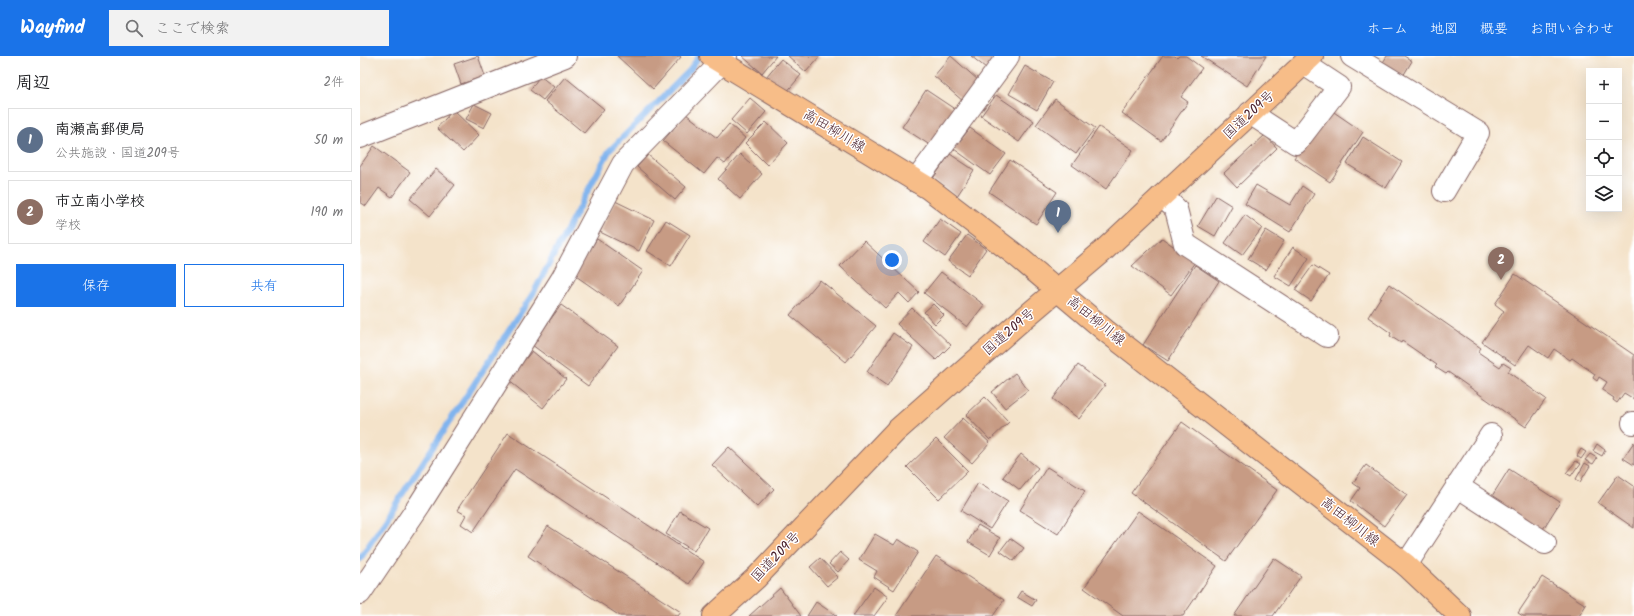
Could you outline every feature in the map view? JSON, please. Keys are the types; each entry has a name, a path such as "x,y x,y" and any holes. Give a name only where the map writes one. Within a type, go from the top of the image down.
{"main road":[{"name":"高田柳川線","path":"719,58 928,188 1011,252 1118,340 1406,565 1460,616"},
{"name":"国道209号","path":"714,616 757,576 895,432 1016,325 1102,252 1308,60"}],"street":[{"path":"360,138 565,56"},
{"path":"916,180 1008,56"},
{"path":"1352,56 1478,133 1444,191"},
{"path":"360,593 420,504 562,279 623,164 719,58"},
{"path":"1250,114 1296,143 1339,87 1308,60"},
{"path":"1162,196 1176,209 1185,244 1327,336"},
{"path":"1406,565 1491,435"},
{"path":"1457,486 1545,543"}],"building":[{"path":"478,56 485,76 461,84 454,64"},
{"path":"617,56 680,56 681,57 653,89"},
{"path":"742,56 776,56 762,73"},
{"path":"788,56 820,56 806,72"},
{"path":"951,56 988,89 971,108 934,76"},
{"path":"971,56 997,56 986,68"},
{"path":"1163,56 1175,56 1177,58 1179,56 1186,56 1202,68 1181,97 1188,102 1161,141 1122,113"},
{"path":"1201,56 1266,56 1247,86"},
{"path":"1387,56 1404,56 1412,61 1403,76 1382,64"},
{"path":"781,59 801,75 786,93 766,77"},
{"path":"1025,66 1053,82 1037,110 1009,94"},
{"path":"540,76 554,87 543,100 530,90"},
{"path":"565,77 604,109 584,133 545,101"},
{"path":"926,90 962,114 939,151 902,127"},
{"path":"996,95 1034,121 1019,142 981,116"},
{"path":"750,98 766,112 747,134 731,120"},
{"path":"1055,99 1095,128 1076,154 1036,125"},
{"path":"474,104 492,113 484,128 466,119"},
{"path":"1328,108 1363,132 1330,182 1294,158"},
{"path":"453,110 479,135 463,152 437,128"},
{"path":"686,114 717,138 729,124 745,138 725,164 717,158 704,174 663,141"},
{"path":"766,122 788,143 767,165 745,143"},
{"path":"1099,127 1133,150 1106,189 1072,165"},
{"path":"970,128 1006,154 990,175 954,149"},
{"path":"1265,135 1277,148 1237,187 1224,173"},
{"path":"1363,137 1402,162 1386,188 1347,164"},
{"path":"374,146 410,172 392,197 379,188 366,206 360,202 360,166"},
{"path":"740,154 762,174 740,199 718,179"},
{"path":"950,154 974,170 957,196 932,180"},
{"path":"648,155 686,187 675,200 637,167"},
{"path":"1010,160 1057,192 1036,224 989,192"},
{"path":"436,169 455,185 430,216 410,199"},
{"path":"1256,185 1290,205 1302,186 1314,194 1290,232 1245,204"},
{"path":"1216,196 1232,206 1215,236 1198,226"},
{"path":"615,201 654,220 639,251 600,232"},
{"path":"1245,215 1262,228 1242,255 1225,243"},
{"path":"940,219 961,234 945,257 924,242"},
{"path":"666,220 690,235 671,266 647,251"},
{"path":"1266,230 1284,241 1266,270 1248,259"},
{"path":"967,235 986,249 968,275 948,261"},
{"path":"1162,238 1195,262 1171,295 1132,266"},
{"path":"597,239 643,271 619,306 573,274"},
{"path":"864,241 919,292 909,303 899,293 885,308 840,266"},
{"path":"1293,247 1309,258 1291,286 1274,276"},
{"path":"1195,265 1219,281 1168,361 1143,345"},
{"path":"1313,265 1329,275 1311,301 1295,290"},
{"path":"941,272 984,305 967,327 924,293"},
{"path":"1515,274 1634,355 1634,399 1624,393 1617,403 1613,400 1614,398 1602,390 1607,382 1599,377 1597,381 1593,378 1595,374 1572,358 1570,360 1554,349 1548,358 1529,345 1515,365 1482,342 1504,311 1495,304"},
{"path":"820,280 876,326 846,362 790,315"},
{"path":"1389,284 1481,348 1478,352 1500,367 1503,363 1511,368 1508,372 1546,399 1526,427 1448,372 1446,374 1435,367 1437,365 1402,341 1401,343 1390,336 1391,333 1368,317"},
{"path":"933,304 944,315 935,324 924,312"},
{"path":"561,305 618,346 588,386 532,345"},
{"path":"912,308 951,345 936,360 897,324"},
{"path":"893,333 913,347 887,386 867,372"},
{"path":"532,351 566,379 543,408 508,380"},
{"path":"1078,365 1105,385 1079,419 1053,399"},
{"path":"1015,373 1028,390 1005,408 992,392"},
{"path":"985,397 1009,422 990,440 966,415"},
{"path":"963,418 990,443 972,463 944,438"},
{"path":"1182,422 1277,490 1226,561 1131,493"},
{"path":"508,433 704,562 689,584 515,469 473,532 461,524 466,515 457,510"},
{"path":"936,439 968,471 939,499 907,467"},
{"path":"1634,442 1634,465 1623,458"},
{"path":"1597,444 1605,450 1602,456 1593,451"},
{"path":"729,447 774,489 757,507 712,465"},
{"path":"1581,449 1586,452 1581,459 1577,456"},
{"path":"1021,454 1038,468 1020,490 1003,477"},
{"path":"1590,454 1597,458 1593,464 1585,460"},
{"path":"1576,461 1581,464 1571,476 1566,473"},
{"path":"1585,463 1590,466 1580,482 1576,479"},
{"path":"1366,465 1407,495 1384,526 1351,501 1360,488 1353,483"},
{"path":"1047,467 1085,491 1058,534 1020,510"},
{"path":"1509,469 1560,502 1538,537 1487,504"},
{"path":"1618,475 1634,486 1634,528 1598,503"},
{"path":"978,483 1008,501 990,529 961,511"},
{"path":"680,511 708,528 694,551 666,534"},
{"path":"1138,511 1217,566 1183,616 1123,616 1084,588"},
{"path":"978,525 1000,538 990,555 968,542"},
{"path":"548,526 681,612 678,616 620,616 528,556"},
{"path":"875,534 894,545 898,539 918,552 894,590 874,577 877,571 859,560"},
{"path":"1010,538 1024,548 1014,561 1000,551"},
{"path":"840,552 849,560 838,572 829,564"},
{"path":"936,556 1004,600 993,616 896,616"},
{"path":"820,558 838,577 827,586 810,567"},
{"path":"1274,558 1301,576 1273,616 1234,616"},
{"path":"1542,577 1586,605 1579,616 1523,616 1518,613"},
{"path":"874,587 888,597 874,616 853,616"},
{"path":"780,588 801,616 749,616"},
{"path":"1021,591 1036,600 1032,606 1017,597"},
{"path":"816,602 837,616 807,616"}],"waterway":[{"path":"360,559 534,292 609,151 690,70 699,56"}],"place":[{"name":"南瀬高郵便局","path":"1058,233"},
{"name":"市立南小学校","path":"1501,280"}]}
